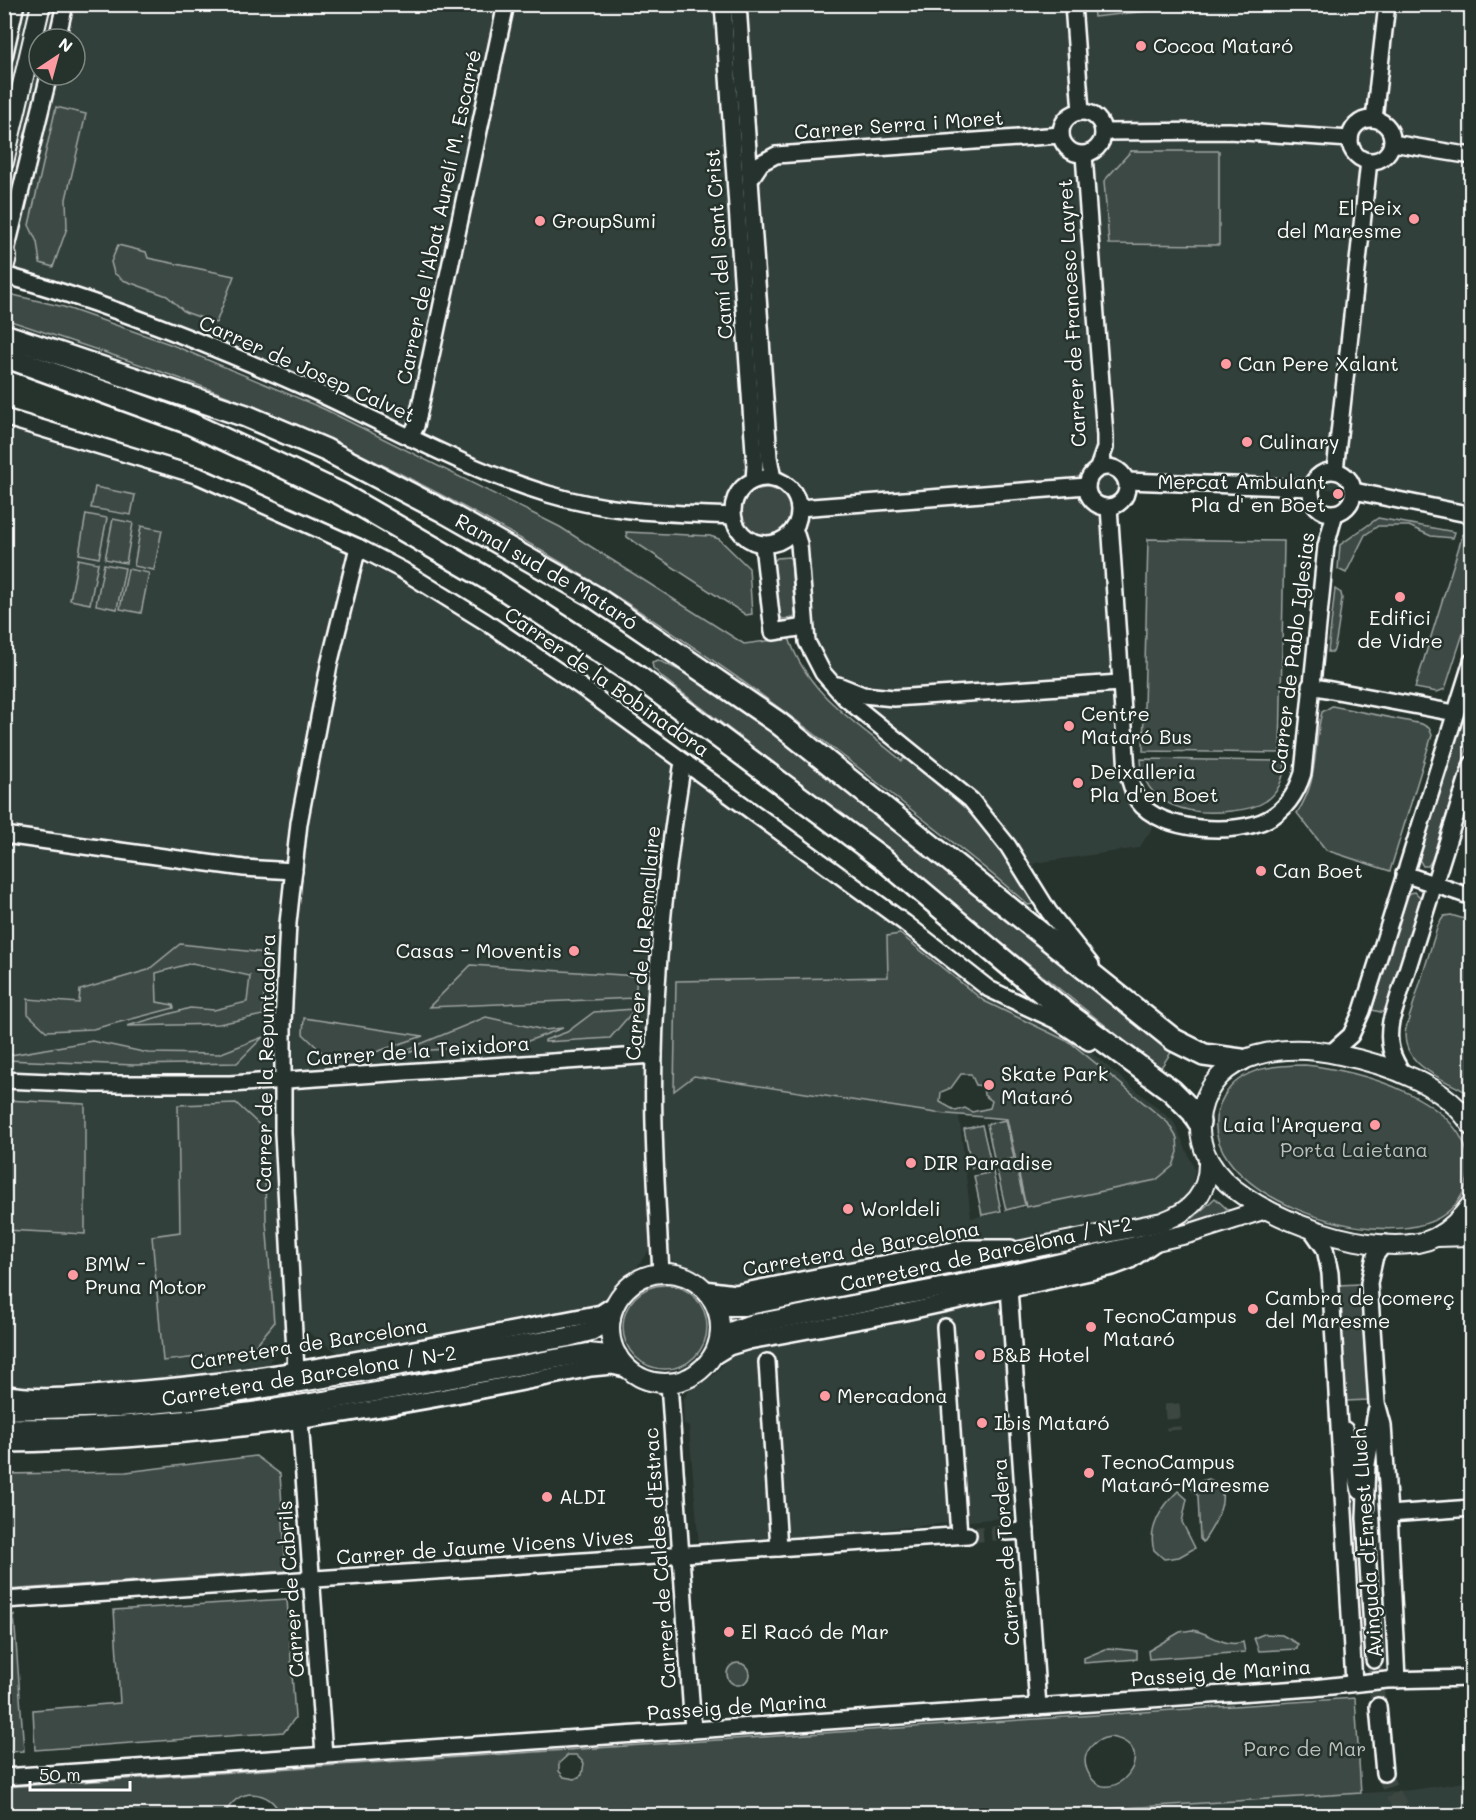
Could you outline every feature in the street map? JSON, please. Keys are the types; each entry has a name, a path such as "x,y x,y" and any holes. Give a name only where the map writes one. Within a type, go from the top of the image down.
{"highway":[{"name":"Ramal sud de Mataró","path":"4,335 246,416 326,450 593,596 777,722 1116,995 1182,1045 1218,1058 1241,1060"},
{"name":"Ramal sud de Mataró","path":"4,356 189,423 328,488 483,576 634,674 875,853 1065,1012 1180,1097 1199,1122"}],"main road":[{"path":"4,162 41,4"},
{"path":"1472,1127 1452,1105 1404,1076 1365,1061 1331,1053 1278,1052 1241,1060 1223,1072 1203,1103 1199,1122 1201,1141 1208,1160 1227,1183 1266,1209 1311,1229 1353,1240 1385,1243 1419,1242 1436,1237 1472,1236"},
{"name":"Carretera de Barcelona / N-2","path":"707,1294 728,1306 744,1306 1162,1222 1179,1216 1189,1209 1204,1189 1208,1160"},
{"path":"1436,1237 1460,1219 1472,1203"},
{"name":"Carretera de Barcelona / N-2","path":"714,1351 733,1330 749,1325 1013,1274 1158,1241 1266,1209"},
{"path":"661,1273 688,1278 707,1294 720,1320 714,1351 693,1375 669,1383 644,1379 624,1363 612,1345 613,1312 622,1294 639,1279 661,1273"},
{"name":"Carretera de Barcelona / N-2","path":"4,1410 121,1407 259,1391 583,1334 613,1312"},
{"name":"Carretera de Barcelona / N-2","path":"4,1428 119,1426 197,1419 309,1403 588,1353 624,1363"}],"street":[{"path":"4,57 16,4"},
{"path":"60,27 65,4"},
{"name":"Carrer de l'Abat Aurelí M. Escarré","path":"410,438 416,426 506,4"},
{"name":"Camí del Sant Crist","path":"723,4 755,466 754,480"},
{"name":"Camí del Sant Crist","path":"738,4 768,445 773,479"},
{"path":"1073,4 1081,112"},
{"path":"1374,119 1388,4"},
{"path":"5,256 46,87"},
{"path":"1081,112 1099,120 1103,132 1098,147 1084,155 1069,150 1061,135 1064,122 1074,114 1081,112"},
{"path":"1374,119 1390,130 1392,143 1381,159 1369,161 1355,154 1350,139 1351,132 1360,122 1374,119"},
{"path":"1103,132 1229,131 1350,139"},
{"name":"Carrer Serra i Moret","path":"751,178 761,163 776,155 1061,135"},
{"path":"748,140 760,151 776,155"},
{"path":"1392,143 1472,156"},
{"name":"Carrer de Francesc Layret","path":"1084,155 1105,436 1105,448 1098,468"},
{"path":"1335,471 1369,161"},
{"name":"Carrer de Josep Calvet","path":"4,275 101,307 248,363 410,438 510,481 549,495 664,515 733,516"},
{"name":"Carrer de la Bobinadora","path":"4,417 199,476 358,547 402,570 495,627 686,763 905,922 989,989 1057,1021 1113,1057 1140,1067"},
{"path":"1127,481 1124,498 1118,504 1109,507 1093,501 1087,486 1089,478 1098,468 1112,467 1118,470 1127,481 1311,488"},
{"path":"1335,471 1348,477 1354,491 1349,506 1335,513 1325,512 1312,498 1311,488 1320,475 1335,471"},
{"path":"773,479 789,488 799,508 794,528 781,541 754,543 740,532 733,516 736,497 754,480 773,479"},
{"path":"799,508 1087,486"},
{"path":"1354,491 1472,515"},
{"path":"833,683 863,695 894,698 1120,683 1109,507"},
{"name":"Carrer de Pablo Iglesias","path":"1120,683 1127,771 1138,801 1159,818 1208,829 1229,829 1268,819 1291,800 1303,773 1310,686 1326,546 1335,513"},
{"path":"794,528 799,544 805,627 813,657 845,698 877,726 902,742 971,800 987,817 1050,912 1116,995"},
{"path":"763,544 773,632 805,627"},
{"name":"Carrer de la Repuntadora","path":"296,1370 286,1213 282,1081 288,923 299,823 329,665 358,547"},
{"path":"1331,1053 1343,1045 1356,1027 1472,661"},
{"path":"1310,686 1455,713"},
{"path":"894,698 883,703 878,713 902,742"},
{"name":"Carrer de la Remallaire","path":"661,1273 655,1158 654,1055 664,891 682,768 686,763"},
{"path":"1404,1076 1391,1052 1389,1033 1472,764"},
{"path":"4,835 244,868 294,872"},
{"path":"1404,874 1472,897"},
{"name":"Carrer de la Teixidora","path":"4,1080 95,1084 282,1081 654,1055"},
{"path":"1452,1105 1472,1113"},
{"name":"Avinguda d'Ernest Lluch","path":"1311,1229 1320,1240 1329,1266 1354,1683"},
{"path":"714,1351 749,1341 905,1312 1121,1264 1158,1241"},
{"name":"Avinguda d'Ernest Lluch","path":"1385,1243 1375,1256 1369,1283 1377,1403 1383,1425 1397,1680"},
{"name":"Carrer de Tordera","path":"1009,1288 1038,1707"},
{"name":"Carretera de Barcelona","path":"4,1393 22,1395 114,1392 192,1386 296,1370 613,1312"},
{"name":"Carrer de Jaume Vicens Vives","path":"4,1600 963,1535 945,1328"},
{"path":"767,1362 779,1548"},
{"path":"4,1444 97,1443 160,1438 300,1420 624,1363"},
{"name":"Carrer de Caldes d'Estrac","path":"669,1383 693,1730"},
{"name":"Avinguda d'Ernest Lluch","path":"1374,1660 1365,1518 1367,1464 1377,1403"},
{"name":"Avinguda d'Ernest Lluch","path":"1338,1405 1355,1463 1365,1518"},
{"name":"Carrer de Cabrils","path":"300,1420 324,1755"},
{"path":"1389,1514 1472,1508"},
{"path":"1006,1532 1026,1531"},
{"name":"Passeig de Marina","path":"4,1778 1397,1680 1472,1678"},
{"path":"1378,1706 1384,1773"}],"shaded area":[{"path":"5,5 1471,5 1471,510 1354,491 1261,484 1127,481 1124,498 1118,504 1109,507 1120,683 1138,801 1159,818 1139,848 1035,863 1030,882 1008,846 813,657 794,528 799,508 793,492 784,484 766,478 747,484 736,497 733,516 549,495 307,388 12,277 5,247"},
{"path":"4,417 198,486 353,549 494,631 878,908 974,988 1011,1009 1053,1027 1087,1049 1174,1122 1195,1170 1190,1193 1180,1205 1163,1213 1017,1244 749,1288 714,1285 699,1272 672,1260 666,1245 652,1246 611,1303 559,1316 362,1350 363,1356 347,1359 306,1331 292,1332 262,1372 230,1377 229,1371 143,1382 52,1385 52,1391 5,1387","holes":["887,936 984,1001 1066,1040 1138,1099 1032,1206 971,1218 959,1115 693,1076 674,1090 676,981 888,977"]},
{"path":"989,1298 1008,1315 1022,1516 699,1547 689,1427 684,1424 683,1400 689,1391 714,1375 735,1350 976,1305 975,1301"},
{"path":"1471,1781 1471,1815 999,1816 1412,1790"}],"green space":[{"path":"1183,4 1183,7 1094,17 1093,5"},
{"path":"56,107 86,114 66,199 67,228 53,267 40,263 37,242 29,225"},
{"path":"1131,151 1219,151 1219,245 1109,244 1104,181"},
{"path":"118,245 146,252 148,258 234,276 216,323 185,312 167,296 123,280 114,273 111,262"},
{"path":"5,295 64,307 170,344 324,409 560,527 744,644 789,638 809,677 836,707 902,761 906,755 980,822 1001,850 1034,904 1028,905 977,861 754,689 684,640 540,550 390,469 275,415 160,371 5,319"},
{"path":"95,487 135,495 131,515 91,508"},
{"path":"761,488 771,488 786,498 790,512 789,521 780,532 771,536 761,536 746,526 742,517 742,507 752,492"},
{"path":"86,514 107,518 99,558 79,554"},
{"path":"1378,518 1455,532 1453,538 1431,536 1409,526 1378,526 1365,535 1346,573 1338,569 1340,545"},
{"path":"113,519 133,523 126,563 105,559"},
{"path":"141,526 162,530 154,570 134,566"},
{"path":"626,532 710,536 719,539 749,568 752,614 746,615 627,537"},
{"path":"1463,534 1467,535 1471,543 1471,609 1445,689 1437,692 1415,688"},
{"path":"1148,539 1284,541 1280,753 1143,751"},
{"path":"789,557 795,615 794,618 783,619 778,615 774,561 777,558"},
{"path":"78,559 98,563 90,604 70,600"},
{"path":"104,564 125,568 117,609 96,605"},
{"path":"128,569 149,573 141,613 120,609"},
{"path":"1335,589 1341,593 1342,598 1334,649 1333,652 1328,652"},
{"path":"658,660 714,687 749,710 1067,964 1172,1051 1160,1069 808,789 663,678 653,668 652,662"},
{"path":"1471,695 1471,736 1432,860 1428,866 1423,866 1419,859 1421,849"},
{"path":"1332,706 1422,724 1429,728 1432,735 1390,871 1326,850 1297,813 1312,776 1322,712"},
{"path":"1141,759 1285,761 1280,784 1275,793 1266,801 1235,811 1201,812 1172,805 1160,798 1150,788 1144,775"},
{"path":"1415,892 1421,898 1385,1013 1372,1010 1406,898 1410,893"},
{"path":"1451,915 1471,921 1471,1095 1437,1077 1416,1061 1405,1041 1406,1028 1438,925 1444,916"},
{"path":"900,934 984,1001 1071,1043 1168,1123 1177,1138 1178,1152 1173,1166 1156,1180 1026,1207 1007,1119 936,1113 694,1076 674,1091 676,981 888,977 887,936","holes":["961,1074 971,1074 976,1085 983,1086 984,1095 992,1101 990,1108 972,1112 965,1108 956,1111 940,1102 941,1092 951,1088"]},
{"path":"180,944 266,953 263,1015 219,1024 127,1026 190,1008 214,1010 247,1002 250,976 192,963 156,973 157,1002 173,1005 174,1008 93,1029 46,1031 28,1014 28,999 79,1003 80,990 148,970"},
{"path":"471,965 637,976 635,998 429,1007"},
{"path":"635,1009 610,1038 545,1042 545,1040 567,1032 594,1012"},
{"path":"486,1017 544,1030 563,1028 520,1044 401,1052"},
{"path":"304,1018 423,1036 367,1055 328,1058 303,1034"},
{"path":"263,1037 237,1063 135,1065 5,1060 5,1056 92,1041 148,1053 219,1054"},
{"name":"Porta Laietana","path":"1305,1065 1352,1073 1379,1081 1429,1105 1449,1121 1463,1141 1469,1164 1467,1183 1455,1205 1422,1225 1383,1229 1339,1223 1295,1208 1257,1187 1229,1160 1216,1129 1224,1096 1231,1086 1249,1073 1271,1067"},
{"path":"5,1100 85,1104 85,1234 5,1230"},
{"path":"236,1103 264,1129 266,1221 274,1323 251,1351 163,1361 152,1236 180,1232 178,1105"},
{"path":"1006,1120 1014,1158 995,1163 987,1124"},
{"path":"982,1125 991,1163 972,1168 964,1129"},
{"path":"1016,1167 1025,1205 1006,1210 997,1171"},
{"path":"993,1172 1001,1211 982,1215 974,1176"},
{"path":"1215,1198 1228,1210 1196,1224 1148,1238 731,1322 732,1315 857,1294 1153,1231 1193,1218"},
{"path":"1360,1284 1368,1400 1346,1401 1338,1285"},
{"path":"657,1285 673,1285 689,1292 700,1303 707,1319 704,1343 695,1357 673,1369 657,1369 641,1362 630,1351 623,1335 623,1319 630,1303 641,1292"},
{"path":"256,1456 280,1474 286,1571 5,1590 5,1474 126,1472"},
{"path":"1209,1479 1217,1484 1222,1499 1217,1518 1203,1542 1200,1539 1198,1496 1188,1484"},
{"path":"1178,1491 1187,1499 1182,1522 1195,1548 1179,1557 1164,1559 1154,1550 1153,1533 1162,1510"},
{"path":"287,1599 295,1718 284,1732 35,1750 33,1710 120,1703 114,1610"},
{"path":"5,1615 14,1615 24,1751 5,1752"},
{"path":"1192,1630 1224,1642 1243,1642 1245,1652 1149,1659 1148,1651 1180,1632"},
{"path":"1264,1634 1282,1635 1298,1644 1297,1649 1259,1651 1254,1638"},
{"path":"1108,1648 1137,1651 1137,1659 1084,1663 1084,1658"},
{"path":"734,1663 742,1663 749,1670 749,1678 742,1685 734,1685 727,1678 727,1670"},
{"name":"Parc de Mar","path":"1355,1698 1361,1793 999,1816 281,1816 276,1806 269,1800 253,1794 237,1799 225,1815 5,1815 5,1787","holes":["1110,1737 1126,1743 1134,1753 1133,1764 1128,1775 1118,1783 1107,1786 1096,1783 1087,1770 1085,1758 1094,1744","568,1755 576,1755 584,1763 582,1775 575,1779 564,1777 559,1771 559,1763"]}],"tunnel":[{"path":"1172,1404 1174,1430"},
{"path":"968,1535 1006,1532"},
{"path":"1374,1660 1378,1706"},
{"path":"1384,1773 1391,1792 1408,1816"}],"railway":[{"path":"1379,1816 1472,1809"},
{"path":"1238,1816 1246,1815"}],"place":[{"name":"Cocoa Mataró","path":"1141,46"},
{"name":"El Peix del Maresme","path":"1414,219"},
{"name":"GroupSumi","path":"540,221"},
{"name":"Can Pere Xalant","path":"1226,364"},
{"name":"Culinary","path":"1247,442"},
{"name":"Mercat Ambulant Pla d' en Boet","path":"1338,494"},
{"name":"Edifici de Vidre","path":"1400,597"},
{"name":"Centre Mataró Bus","path":"1069,726"},
{"name":"Deixalleria Pla d'en Boet","path":"1078,783"},
{"name":"Can Boet","path":"1261,871"},
{"name":"Casas - Moventis","path":"574,951"},
{"name":"Skate Park Mataró","path":"989,1085"},
{"name":"Laia l'Arquera","path":"1375,1125"},
{"name":"DIR Paradise","path":"911,1163"},
{"name":"Worldeli","path":"848,1209"},
{"name":"BMW - Pruna Motor","path":"73,1275"},
{"name":"Cambra de comerç del Maresme","path":"1253,1309"},
{"name":"TecnoCampus Mataró","path":"1091,1327"},
{"name":"B&B Hotel","path":"980,1355"},
{"name":"Mercadona","path":"825,1396"},
{"name":"Ibis Mataró","path":"982,1423"},
{"name":"TecnoCampus Mataró-Maresme","path":"1089,1473"},
{"name":"ALDI","path":"547,1497"},
{"name":"El Racó de Mar","path":"729,1632"}]}
